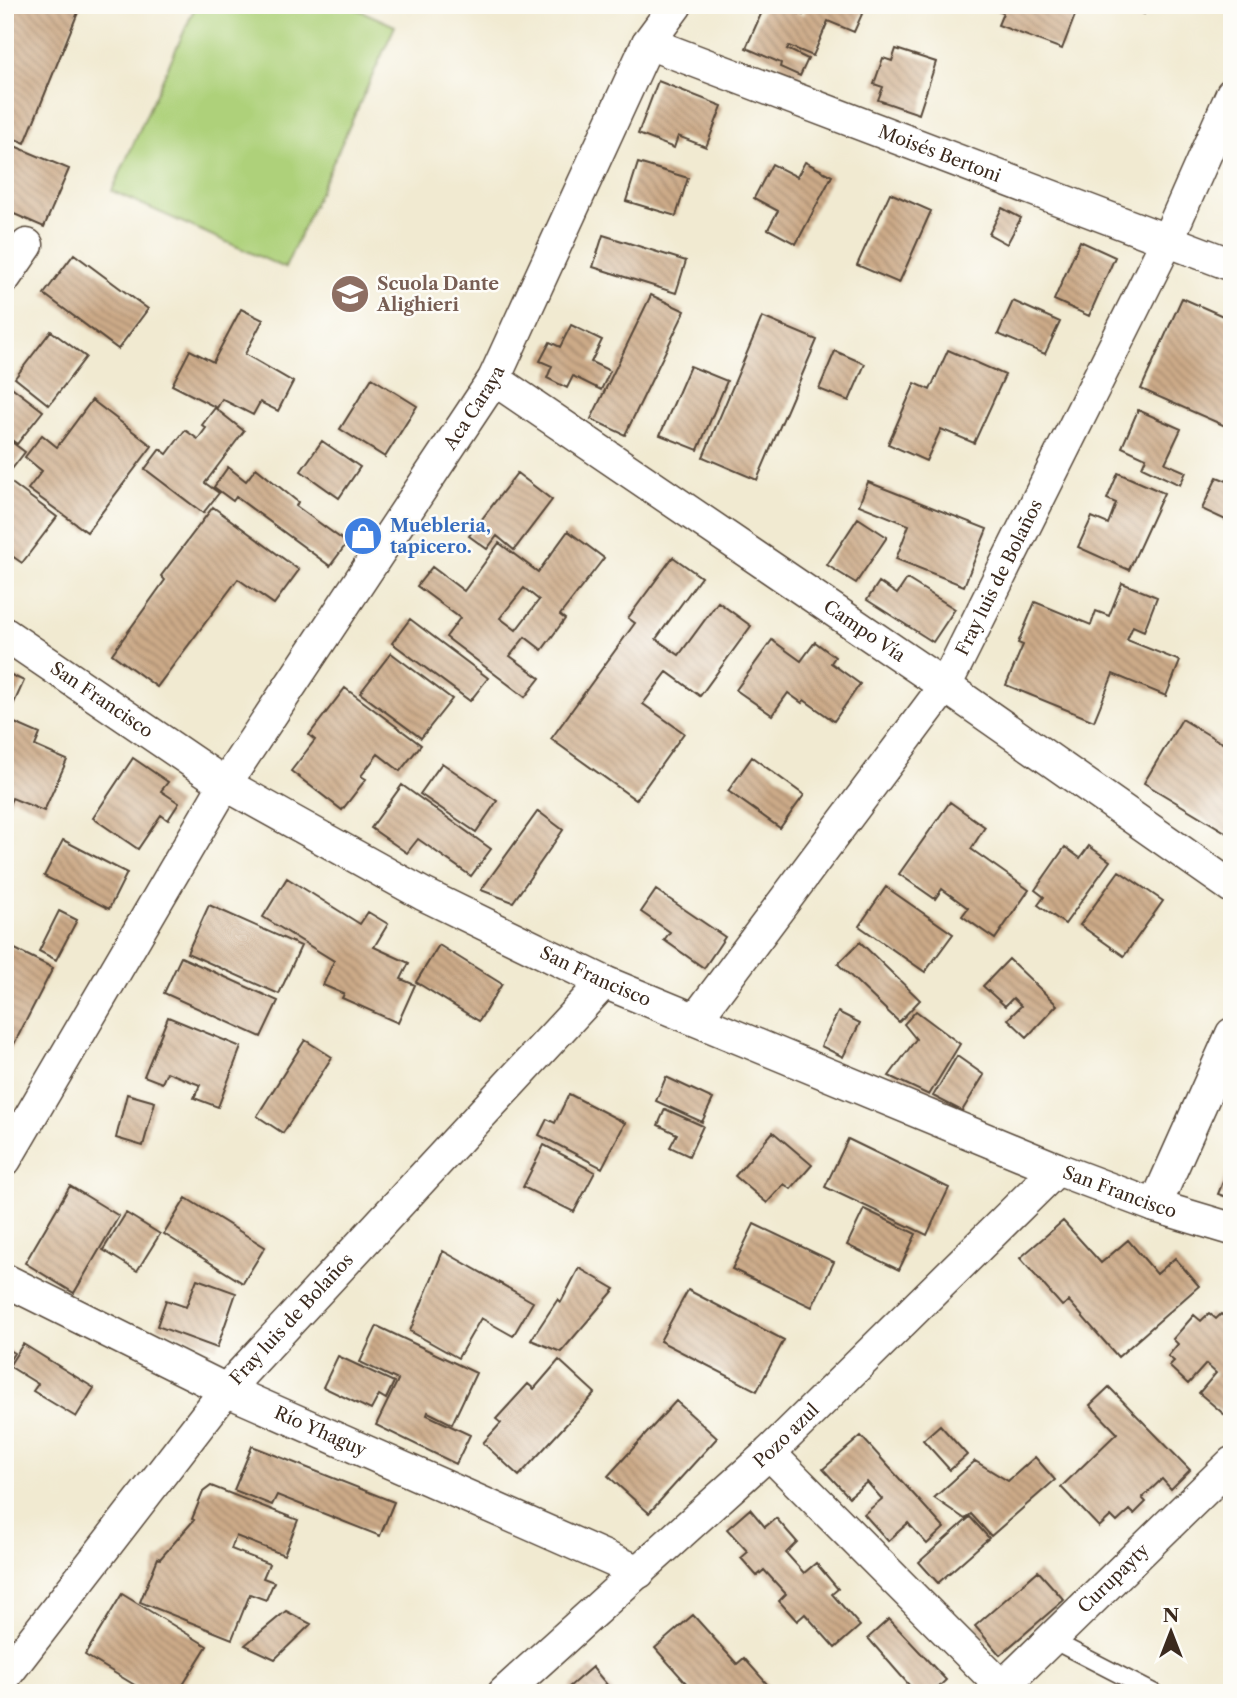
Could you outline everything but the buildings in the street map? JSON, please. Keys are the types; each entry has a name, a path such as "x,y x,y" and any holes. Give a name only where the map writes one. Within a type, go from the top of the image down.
{"street":[{"name":"Aca Caraya","path":"5,1160 225,784 494,380 648,43 676,5"},
{"name":"Moisés Bertoni","path":"648,43 1232,265"},
{"name":"Fray luis de Bolaños","path":"696,1019 945,686 1167,240 1232,94"},
{"path":"5,277 27,245"},
{"name":"Campo Vía","path":"494,380 945,686 1232,887"},
{"name":"San Francisco","path":"5,634 225,784 423,894 604,982 1057,1169 1155,1206 1232,1229"},
{"name":"Fray luis de Bolaños","path":"5,1676 226,1390 604,982"},
{"path":"1155,1206 1232,1034"},
{"name":"Pozo azul","path":"505,1693 769,1453 1057,1169"},
{"name":"Río Yhaguy","path":"5,1280 226,1390 639,1572"},
{"path":"769,1453 999,1690"},
{"name":"Curupayty","path":"999,1690 1232,1463"}],"lane":[{"path":"1052,1640 1154,1693"}],"green space":[{"path":"196,5 348,5 395,26 285,268 112,191"}],"place":[{"name":"Scuola Dante Alighieri","path":"350,294"},
{"name":"Muebleria, tapicero.","path":"363,536"}]}
